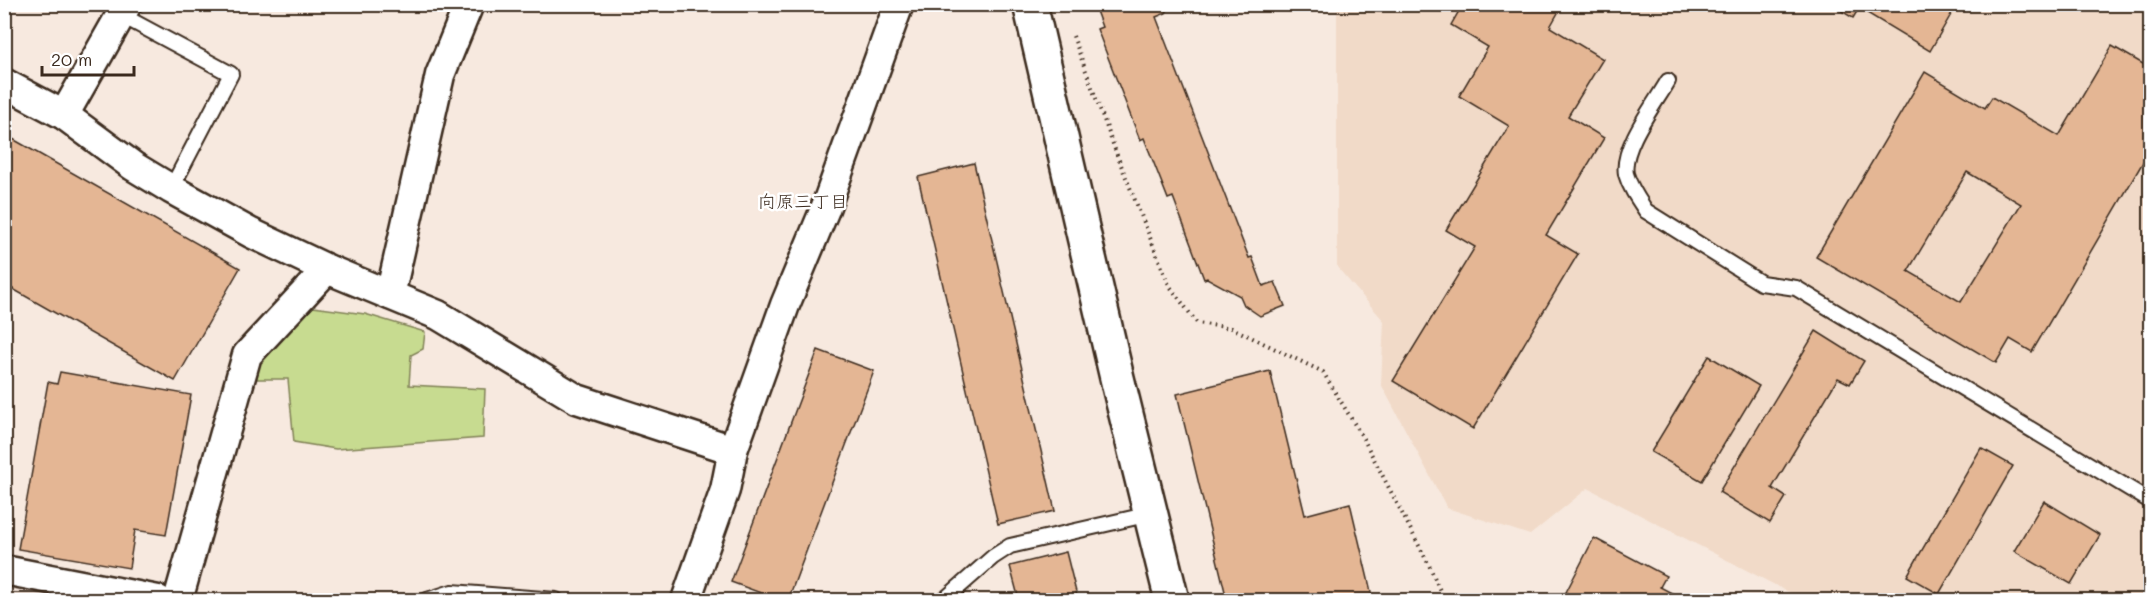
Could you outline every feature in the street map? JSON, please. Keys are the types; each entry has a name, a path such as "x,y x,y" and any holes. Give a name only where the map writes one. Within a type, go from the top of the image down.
{"street":[{"path":"390,295 440,75 469,4"},
{"path":"686,600 725,490 733,450 785,305 825,209 898,4"},
{"path":"1030,4 1172,600"},
{"path":"64,115 124,10"},
{"path":"4,83 64,115 133,166 171,189 251,233 327,269 438,315 577,399 733,450"},
{"path":"178,600 247,355 327,269"},
{"path":"4,570 158,600"}],"lane":[{"path":"124,10 231,74 171,189"},
{"path":"1668,81 1629,147 1626,172 1634,195 1646,211 1761,283 1796,288 2151,501"},
{"path":"944,600 993,557 1010,546 1150,514"},
{"path":"428,600 452,592 556,600"}],"path":[{"path":"1069,26 1169,285 1197,323 1232,328 1323,372 1363,438 1429,565 1444,600"}],"shaded area":[{"path":"1337,5 2150,5 2150,592 2145,600 1804,600 1588,488 1530,535 1447,508 1381,384 1384,321 1337,267"}],"green space":[{"path":"313,307 365,314 425,332 423,349 411,355 409,385 485,389 483,438 336,449 294,442 288,379 253,379 262,356"}],"building":[{"path":"1103,4 1171,4 1166,13 1156,17 1249,258 1252,257 1263,286 1275,282 1285,306 1260,316 1244,305 1240,296 1207,278 1204,279 1173,197 1168,199 1144,138 1140,140 1097,29 1102,27 1095,8"},
{"path":"1463,4 1563,4 1550,27 1603,59 1568,116 1604,138 1546,235 1578,254 1473,429 1393,381 1475,247 1446,230 1509,126 1459,96 1488,47 1451,25"},
{"path":"1830,4 1957,4 1930,51 1859,8 1853,18"},
{"path":"2112,46 2150,68 2150,150 2032,352 2010,339 1996,363 1816,257 1925,72 1985,108 1992,97 2059,136","holes":["1967,172 2021,204 1961,302 1908,271"]},
{"path":"4,134 240,268 175,381 4,284"},
{"path":"974,163 1055,511 998,524 918,177"},
{"path":"1816,331 1864,361 1850,384 1838,378 1772,488 1786,497 1770,523 1719,492"},
{"path":"818,350 874,371 788,600 780,600 731,582"},
{"path":"1709,356 1759,386 1702,481 1651,452"},
{"path":"1270,371 1305,515 1350,503 1372,596 1354,600 1227,600 1177,394"},
{"path":"60,372 191,395 166,535 135,530 129,568 18,549 48,382 57,384"},
{"path":"1981,448 2013,466 1939,594 1907,576"},
{"path":"2044,501 2100,535 2071,584 2014,551"},
{"path":"1594,538 1666,576 1660,587 1685,600 1562,600"},
{"path":"1066,552 1078,600 1019,600 1010,566"}],"district":[{"name":"向原三丁目","path":"803,201"}]}
